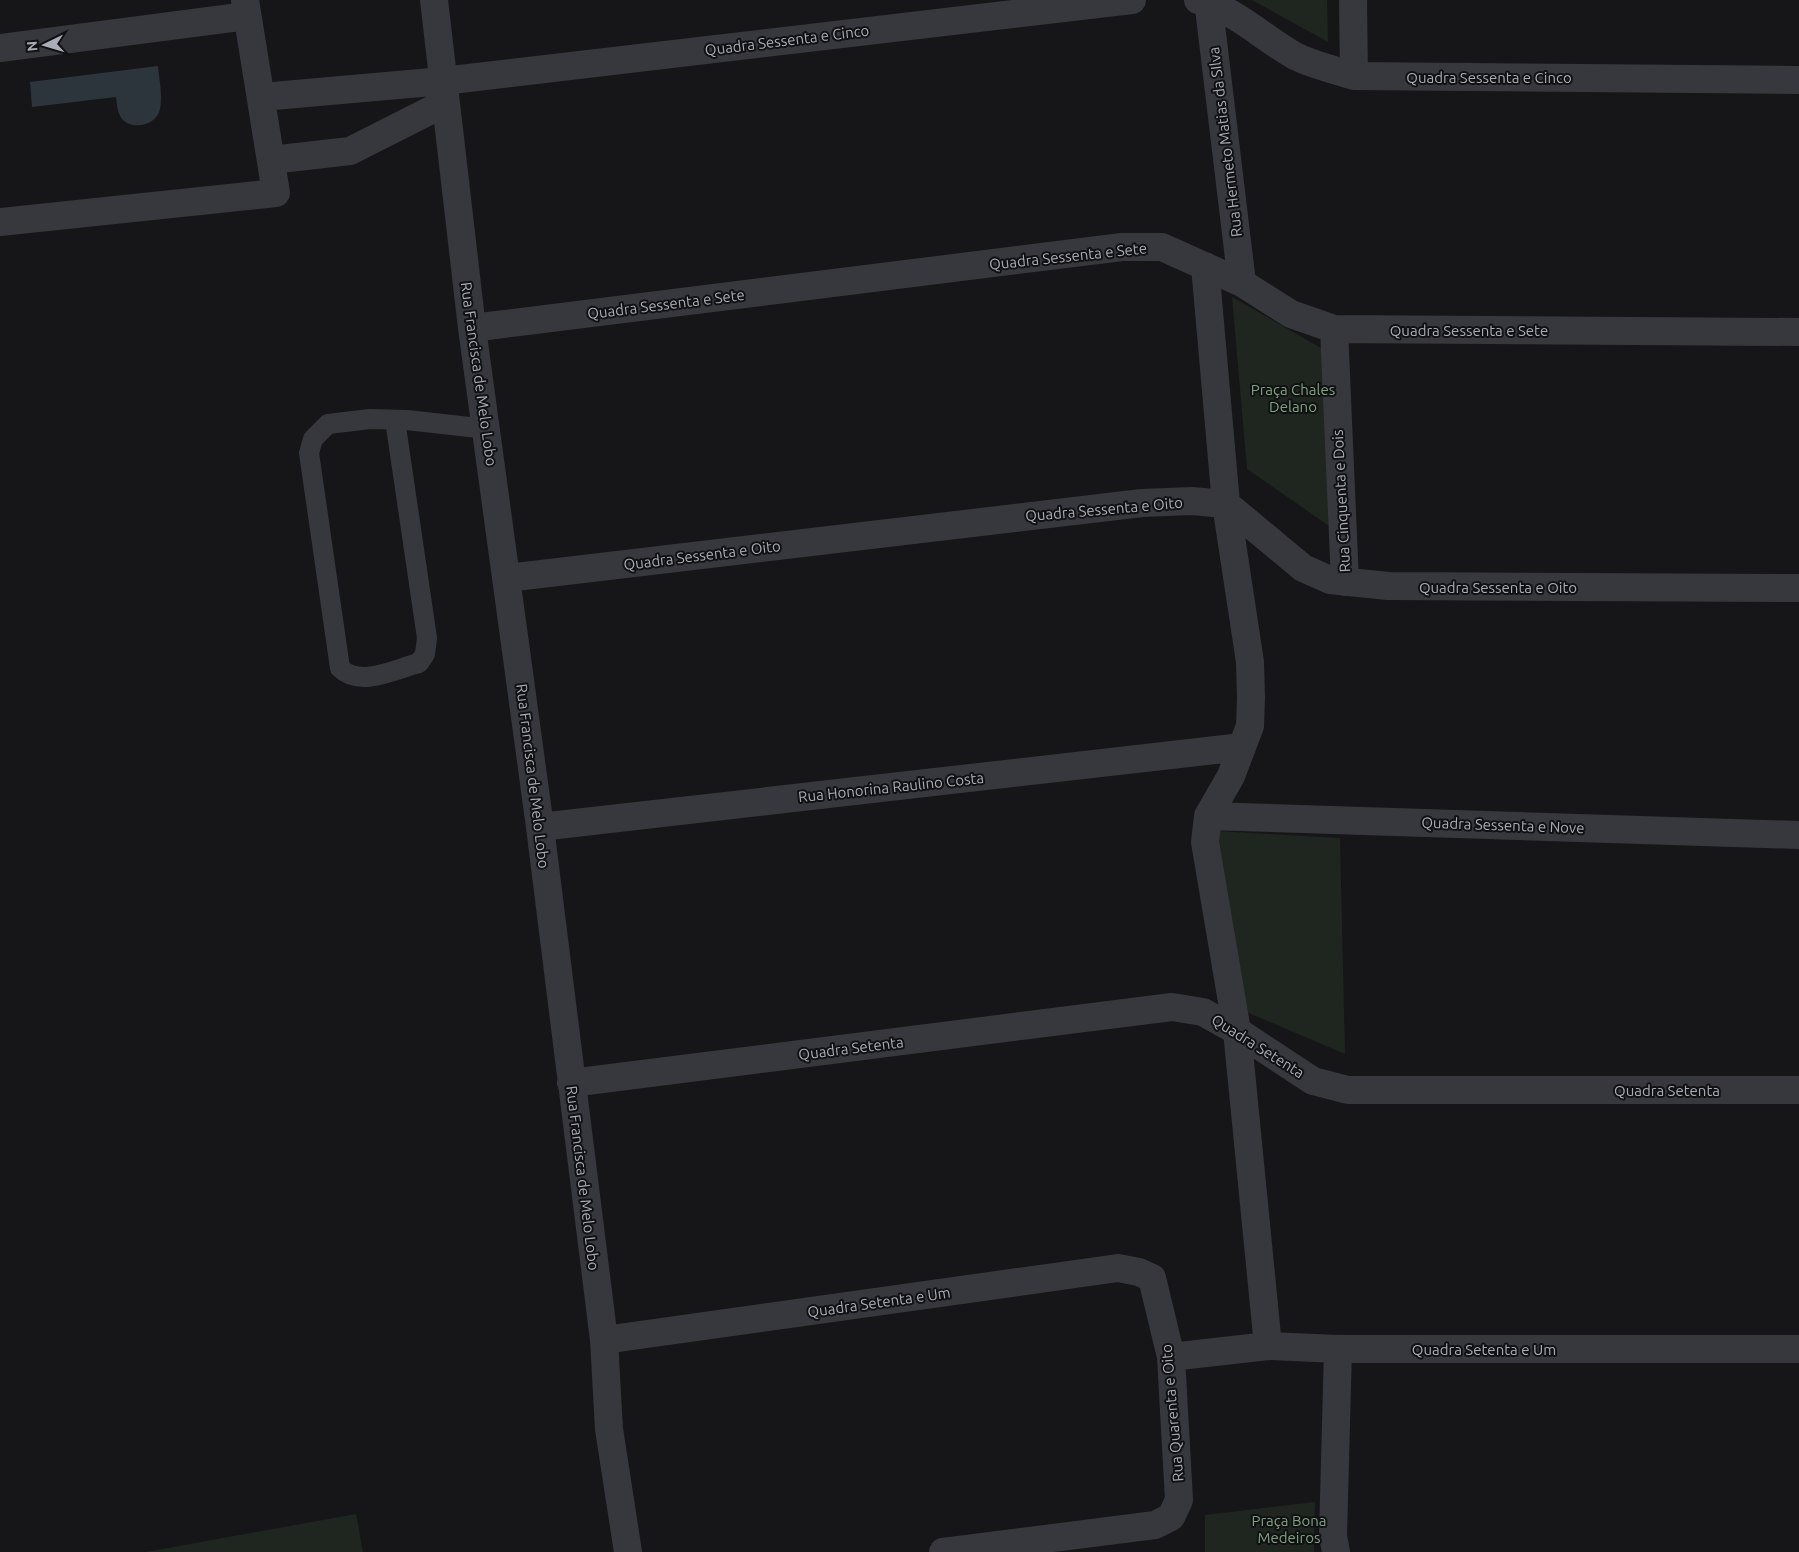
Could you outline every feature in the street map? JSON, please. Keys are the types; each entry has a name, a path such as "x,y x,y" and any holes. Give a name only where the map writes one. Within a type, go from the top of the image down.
{"street":[{"name":"Rua Francisca de Melo Lobo","path":"434,0 472,328 540,827 604,1340 609,1429 628,1552"},
{"name":"Quadra Sessenta e Cinco","path":"262,97 444,92 1132,0"},
{"path":"1352,0 1354,76"},
{"name":"Quadra Sessenta e Cinco","path":"1205,1 1297,56 1354,76 1799,80"},
{"name":"Rua Hermeto Matias da SIlva","path":"1205,1 1242,283"},
{"path":"0,48 246,8 262,97 276,193 0,222"},
{"path":"272,160 350,151 444,92"},
{"name":"Quadra Sessenta e Sete","path":"472,328 1122,248 1162,247 1242,283 1290,314 1334,329 1799,332"},
{"path":"1205,266 1226,504 1250,662 1250,726 1231,776 1208,816 1206,842 1237,1030 1268,1346"},
{"name":"Rua Cinquenta e Dois","path":"1334,329 1345,582"},
{"name":"Quadra Sessenta e Oito","path":"507,578 1142,503 1192,501 1226,504 1303,568 1330,580 1388,586 1799,588"},
{"name":"Rua Honorina Raulino Costa","path":"540,827 1242,747"},
{"name":"Quadra Sessenta e Nove","path":"1208,816 1799,834"},
{"name":"Quadra Setenta","path":"571,1083 1172,1007 1203,1012 1237,1030 1313,1081 1348,1090 1799,1090"},
{"name":"Quadra Setenta e Um","path":"604,1340 1118,1268 1139,1272 1152,1278"},
{"name":"Rua Quarenta e Oito","path":"943,1552 1155,1525 1171,1517 1179,1500 1170,1357 1152,1278"},
{"name":"Quadra Setenta e Um","path":"1170,1357 1268,1346 1338,1349 1799,1349"},
{"path":"1336,1552 1333,1536 1338,1349"}],"lane":[{"path":"395,420 427,638 424,654 419,663 359,679 347,675 340,668 310,453 313,439 328,424 370,419 395,420 486,429"}],"green space":[{"path":"1252,0 1327,0 1328,42"},
{"name":"Praça Chales Delano","path":"1232,297 1344,361 1345,537 1247,469"},
{"path":"1217,831 1340,838 1345,1054 1244,1011"},
{"name":"Praça Bona Medeiros","path":"1315,1502 1314,1552 1205,1552 1205,1515"},
{"path":"356,1514 363,1552 146,1552"}],"shaded area":[{"path":"158,66 161,93 160,109 154,119 144,124 132,125 122,119 118,111 116,97 32,107 30,82"}]}
